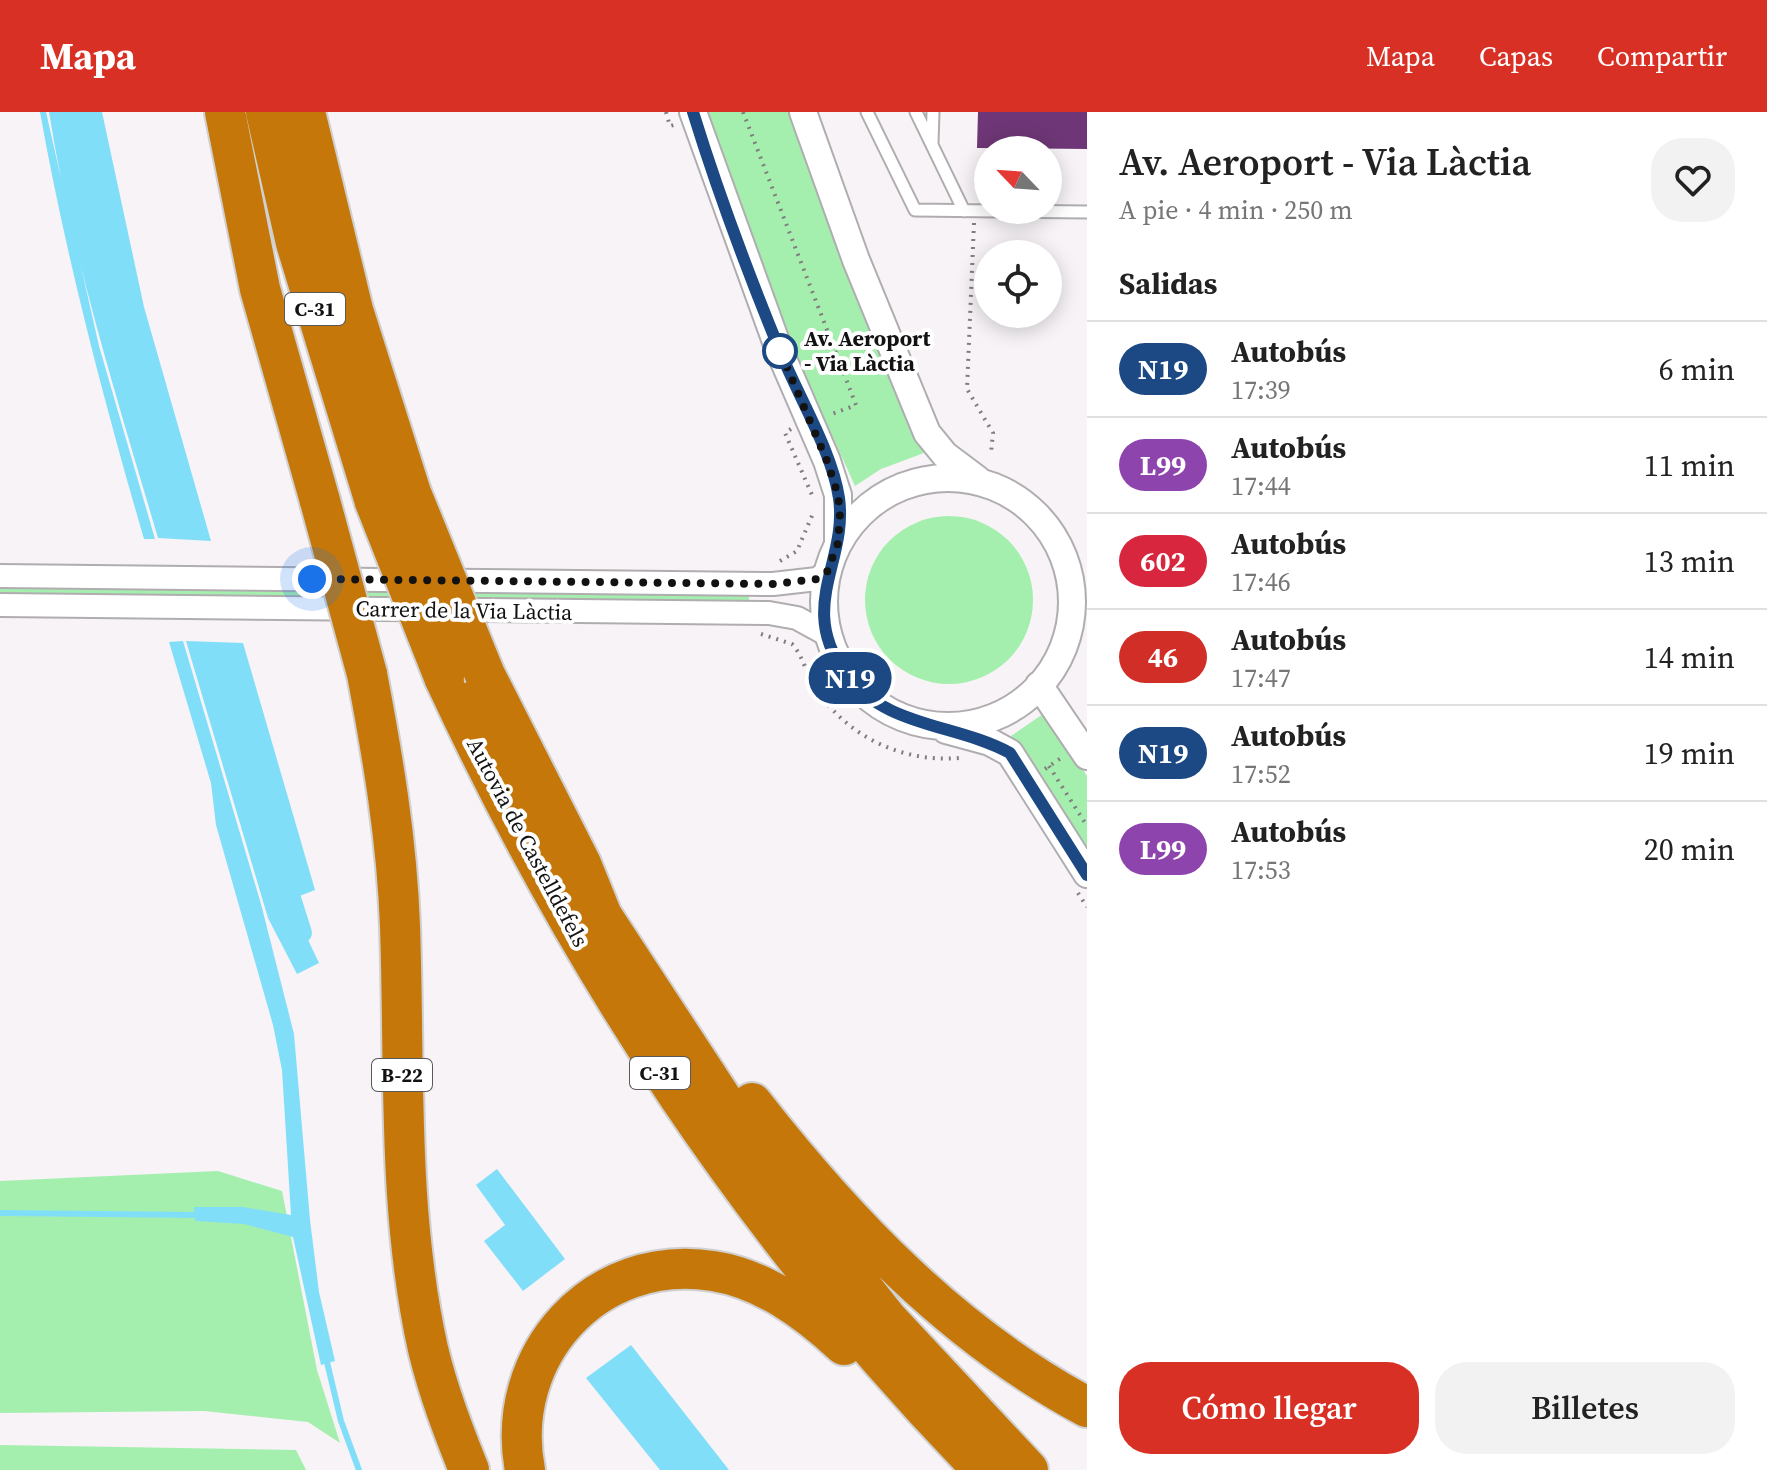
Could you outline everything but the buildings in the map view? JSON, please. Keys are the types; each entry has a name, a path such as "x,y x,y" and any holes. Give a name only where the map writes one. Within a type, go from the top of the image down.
{"highway":[{"name":"B-22","path":"225,112 260,289 367,674 381,748 395,856 403,1147 418,1295 443,1400 469,1470"},
{"name":"Autovia de Castelldefels","path":"266,112 296,243 393,498 444,677 494,785 555,901 674,1094 796,1258 853,1330 983,1470"},
{"name":"C-31","path":"309,130 357,322 393,498"},
{"name":"Autovia de Castelldefels","path":"393,498 581,864 602,916 642,982 763,1162 887,1319 1028,1470"},
{"path":"581,864 618,908 724,1067 843,1215 939,1305 999,1351 1087,1407"},
{"path":"525,1470 521,1450 526,1393 537,1364 564,1323 586,1300 620,1281 684,1269 713,1271 749,1280 776,1293 819,1322 874,1373 940,1426"}],"street":[{"path":"693,112 779,350 827,461 838,495 838,543"},
{"path":"803,112 856,260 927,433 945,455 980,481 1025,504 1077,567 1072,599 1078,626 1039,685 1023,701 999,715 965,725 928,725"},
{"path":"980,481 946,477 911,483 883,495 856,518 838,543 827,572 823,603 828,635 844,671 865,696 895,715 990,742 1010,753 1087,874"},
{"name":"Carrer de la Via Làctia","path":"0,576 773,584 817,579 827,572"},
{"name":"Carrer de la Via Làctia","path":"0,605 769,613 797,618 828,635"},
{"path":"1039,685 1087,756"}],"lane":[{"path":"867,112 915,210 1087,212"},
{"path":"916,112 969,211"},
{"path":"932,146 933,112"}],"path":[{"path":"743,112 856,405 830,415"},
{"path":"969,211 967,389 993,433 991,453"},
{"path":"770,561 781,561 797,551 816,507 785,433 793,428"},
{"path":"760,631 761,637 784,639 792,644 828,704 850,727 878,744 928,759 970,759"},
{"path":"1049,766 1087,826"}],"green space":[{"path":"707,112 793,112 924,453 881,469 855,486 789,340"},
{"path":"949,516 981,522 1009,540 1027,568 1033,600 1027,632 1009,660 981,678 949,684 917,678 889,660 871,632 865,600 871,568 889,540 917,522"},
{"path":"0,586 749,595 749,602 0,595"},
{"path":"1046,712 1087,776 1087,856 1011,736"},
{"path":"218,1171 282,1191 317,1370 340,1443 308,1422 204,1411 0,1413 0,1181"},
{"path":"0,1445 296,1450 306,1470 0,1470"}],"water":[{"path":"40,112 46,112 99,346 155,539 144,539 114,433 86,327"},
{"path":"49,112 102,112 144,307 211,541 158,538 83,274"},
{"path":"183,641 261,904 294,1034 319,1292 335,1361 321,1365 293,1237 244,1224 195,1221 194,1207 243,1207 291,1215 282,1070 273,1025 216,825 211,783 169,642"},
{"path":"186,641 243,643 315,890 289,900 319,963 297,974 268,918"},
{"path":"497,1169 565,1259 523,1291 484,1241 505,1225 476,1185"},
{"path":"631,1345 729,1470 660,1470 586,1378"}],"waterway":[{"path":"283,873 302,933"},
{"path":"0,1213 200,1215"},
{"path":"326,1358 341,1421 359,1470"}],"bus line":[{"name":"N19","path":"693,112 779,350 827,461 838,495 838,543 827,572 823,603 828,635 844,671 865,696 895,715 990,742 1010,753 1087,875"}],"place":[{"name":"Av. Aeroport - Via Làctia","path":"780,351"}],"route":[{"path":"312,579 773,584 817,579 827,572 838,543 838,495 827,461 780,351"}]}
